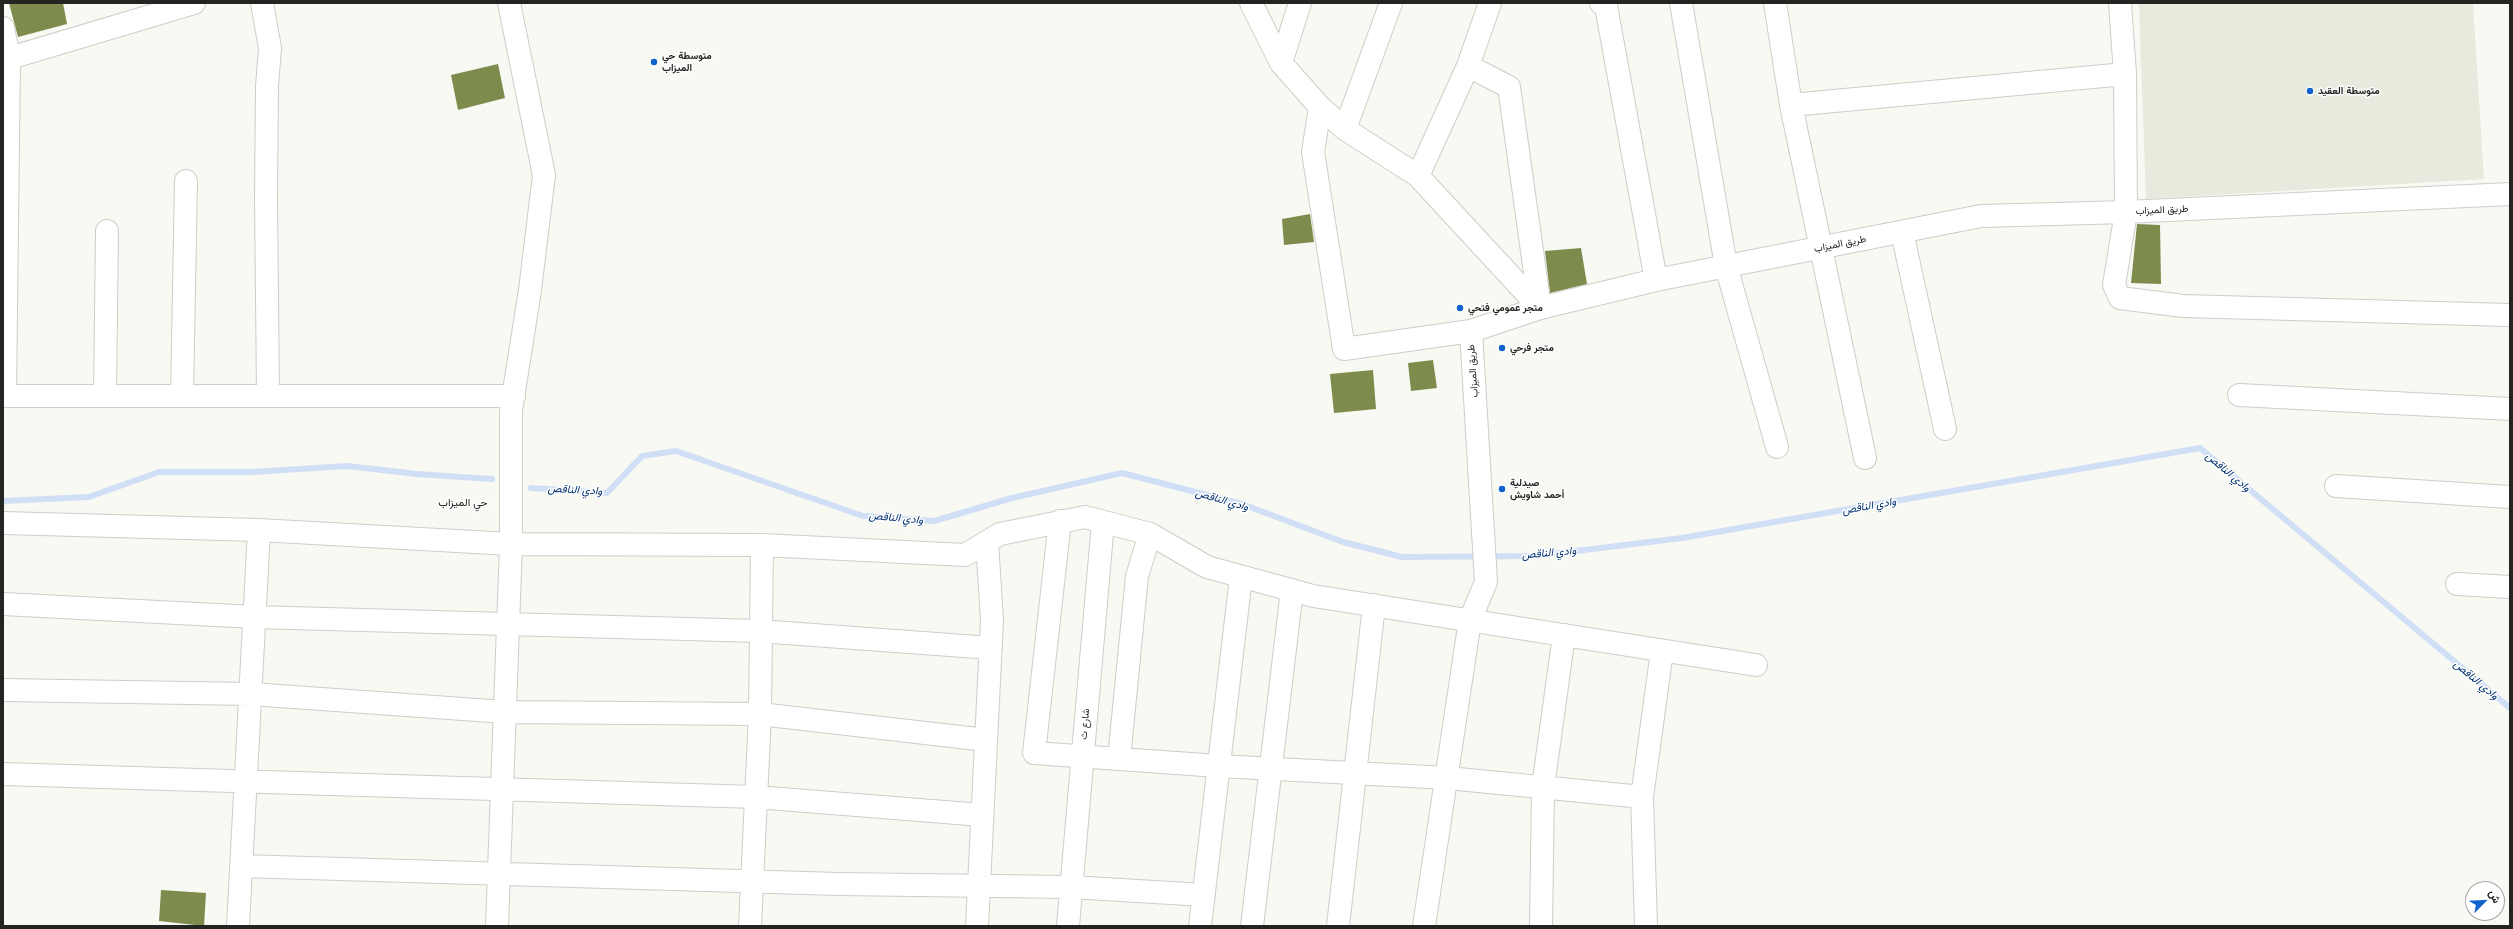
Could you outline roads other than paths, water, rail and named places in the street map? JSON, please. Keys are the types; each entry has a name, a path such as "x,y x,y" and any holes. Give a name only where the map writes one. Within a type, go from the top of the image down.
{"street":[{"path":"6,59 194,3"},
{"path":"262,3 270,48 267,86 266,198 268,396"},
{"path":"497,926 497,874 505,712 506,625 511,544 512,410 530,290 544,175 509,3"},
{"path":"1251,3 1281,63 1320,107 1345,129 1418,176 1540,308"},
{"path":"1281,63 1300,3"},
{"path":"1345,129 1391,3"},
{"path":"1418,176 1468,66 1490,3"},
{"path":"1601,3 1606,6 1656,280"},
{"path":"1681,3 1726,266 1777,447"},
{"path":"1775,3 1791,105 1865,458"},
{"path":"2120,3 2125,74 2126,212 2114,285 2120,298 2183,306 2510,315"},
{"path":"3,28 6,59 4,396 514,396"},
{"path":"1468,66 1509,86 1540,308"},
{"path":"1791,105 2125,74"},
{"path":"1320,107 1313,152 1344,349 1471,331"},
{"path":"182,396 186,181"},
{"name":"طريق الميزاب","path":"1424,926 1448,778 1470,620 1486,582 1471,331 1540,308 1656,280 1981,216 2126,212 2510,194"},
{"path":"105,396 107,231"},
{"path":"1902,232 1945,429"},
{"path":"2239,395 2510,409"},
{"path":"2336,486 2510,497"},
{"path":"3,522 259,530 511,544 762,545 965,555 1000,534 1085,517 1150,534 1207,568 1292,590 1374,605 1756,665"},
{"path":"1060,522 1034,753 1219,766 1448,778 1642,797"},
{"name":"شارع ث","path":"1068,926 1103,522"},
{"path":"238,926 259,530"},
{"path":"1119,759 1137,576 1150,534"},
{"path":"977,926 992,620 987,542"},
{"path":"750,926 760,714 762,545"},
{"path":"1200,926 1241,577"},
{"path":"2457,584 2510,587"},
{"path":"1252,926 1292,590"},
{"path":"3,604 254,617 760,631 991,648"},
{"path":"1338,926 1374,605"},
{"path":"1541,926 1543,787 1564,635"},
{"path":"1646,926 1642,797 1662,651"},
{"path":"3,690 251,694 505,712 760,714 986,740"},
{"path":"3,774 756,797 982,816"},
{"path":"241,866 497,874 1071,887 1204,895"}],"waterway":[{"name":"وادي الناقص","path":"531,488 607,493 642,456 676,451 863,516 934,521 1012,498 1122,473 1242,504 1343,542 1402,557 1535,556 1682,538 2200,448 2510,708"},
{"path":"3,501 89,497 159,472 252,472 347,466 417,474 492,479"}],"place":[{"name":"متوسطة حي الميزاب","path":"654,62"},
{"name":"متوسطة العقيد","path":"2310,91"},
{"name":"متجر عمومي فتحي","path":"1460,308"},
{"name":"متجر فرحي","path":"1502,348"},
{"name":"صيدلية أحمد شاويش","path":"1502,489"}],"district":[{"name":"حي الميزاب","path":"463,503"}]}
